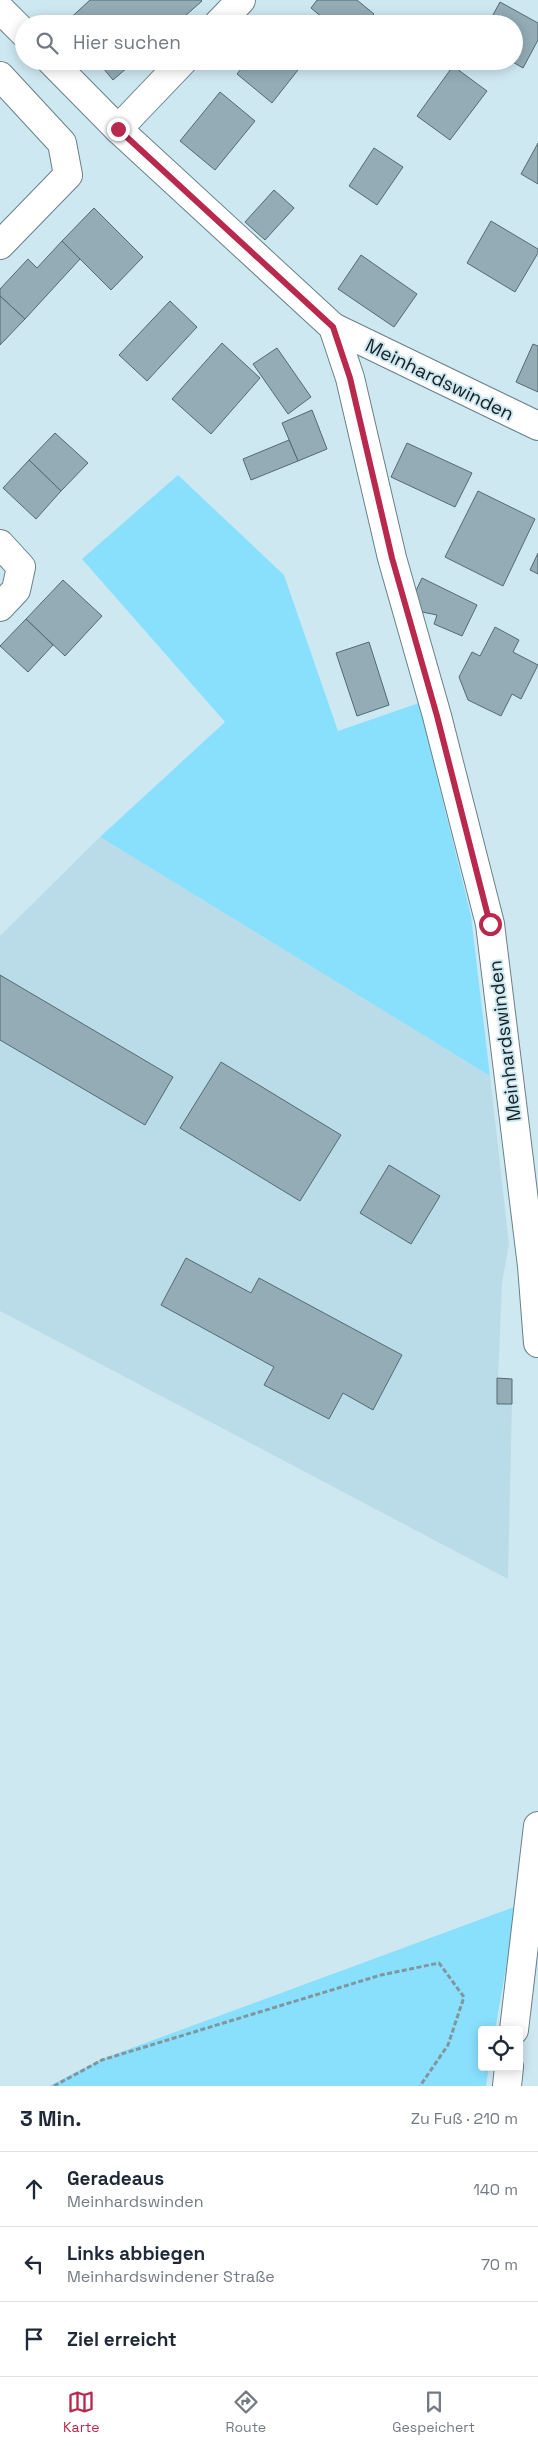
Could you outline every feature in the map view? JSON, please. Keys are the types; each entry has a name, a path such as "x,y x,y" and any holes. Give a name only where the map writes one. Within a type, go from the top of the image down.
{"street":[{"path":"227,15 241,0"},
{"path":"60,70 118,129 333,327"},
{"path":"118,129 174,70"},
{"path":"0,76 62,144 68,175 0,245"},
{"name":"Meinhardswinden","path":"333,327 538,426"},
{"name":"Meinhardswinden","path":"333,327 350,378 392,558 437,716 490,924 532,1266 538,1343"},
{"path":"0,544 21,566 16,590 0,607"},
{"path":"514,2026 538,1826"},
{"path":"507,2086 509,2071"}],"path":[{"path":"54,2086 102,2060 381,1974 439,1963 464,1997 448,2045 420,2086"}],"shaded area":[{"path":"178,475 284,575 338,731 419,703 471,916 490,1076 100,837 225,722 82,559"},
{"path":"100,837 490,1076 509,1244 502,1283 497,1404 512,1404 508,1579 0,1311 0,936"},
{"path":"517,1906 496,2026 478,2026 478,2071 488,2071 486,2086 49,2086 102,2059"}],"building":[{"path":"90,0 202,1 186,15 74,15"},
{"path":"317,0 357,0 374,14 319,15 311,8"},
{"path":"500,2 538,23 538,40 523,68 523,15 493,15"},
{"path":"105,70 125,70 113,80"},
{"path":"240,70 298,70 272,103 237,74"},
{"path":"450,70 458,70 487,91 450,140 417,116"},
{"path":"220,92 255,121 215,170 180,141"},
{"path":"538,143 538,184 521,174"},
{"path":"374,148 403,167 377,205 349,186"},
{"path":"274,190 294,208 265,240 245,222"},
{"path":"94,208 143,257 111,290 62,241"},
{"path":"491,221 538,249 538,253 515,292 467,263"},
{"path":"62,241 80,259 25,319 0,296 0,289 28,259 37,268"},
{"path":"361,255 417,294 394,327 338,289"},
{"path":"0,296 25,319 0,345"},
{"path":"170,301 197,327 147,381 119,355"},
{"path":"222,343 260,378 211,434 172,399"},
{"path":"533,344 538,346 538,392 516,382"},
{"path":"277,348 311,397 288,414 253,364"},
{"path":"312,410 327,449 298,461 282,423"},
{"path":"55,433 88,463 61,491 29,460"},
{"path":"289,440 298,461 251,480 243,459"},
{"path":"407,443 472,473 455,507 391,477"},
{"path":"29,460 61,491 36,519 3,488"},
{"path":"478,491 535,519 503,586 445,557"},
{"path":"538,553 538,574 530,570"},
{"path":"422,578 477,605 462,636 434,624 437,615 422,612 414,595"},
{"path":"63,580 102,616 65,656 26,619"},
{"path":"26,619 53,645 28,672 0,646"},
{"path":"495,627 519,640 513,652 538,665 521,699 512,694 501,716 468,700 459,677 472,652 480,656"},
{"path":"369,642 389,705 357,716 336,653"},
{"path":"0,975 173,1077 145,1125 0,1040"},
{"path":"221,1062 341,1135 300,1201 180,1128"},
{"path":"389,1165 440,1196 411,1244 360,1213"},
{"path":"186,1258 251,1293 259,1278 402,1355 373,1410 343,1393 329,1419 264,1385 274,1367 161,1305"},
{"path":"497,1378 512,1379 512,1404 497,1404"}],"route":[{"path":"118,129 333,327 350,378 392,558 437,716 490,924"}]}
